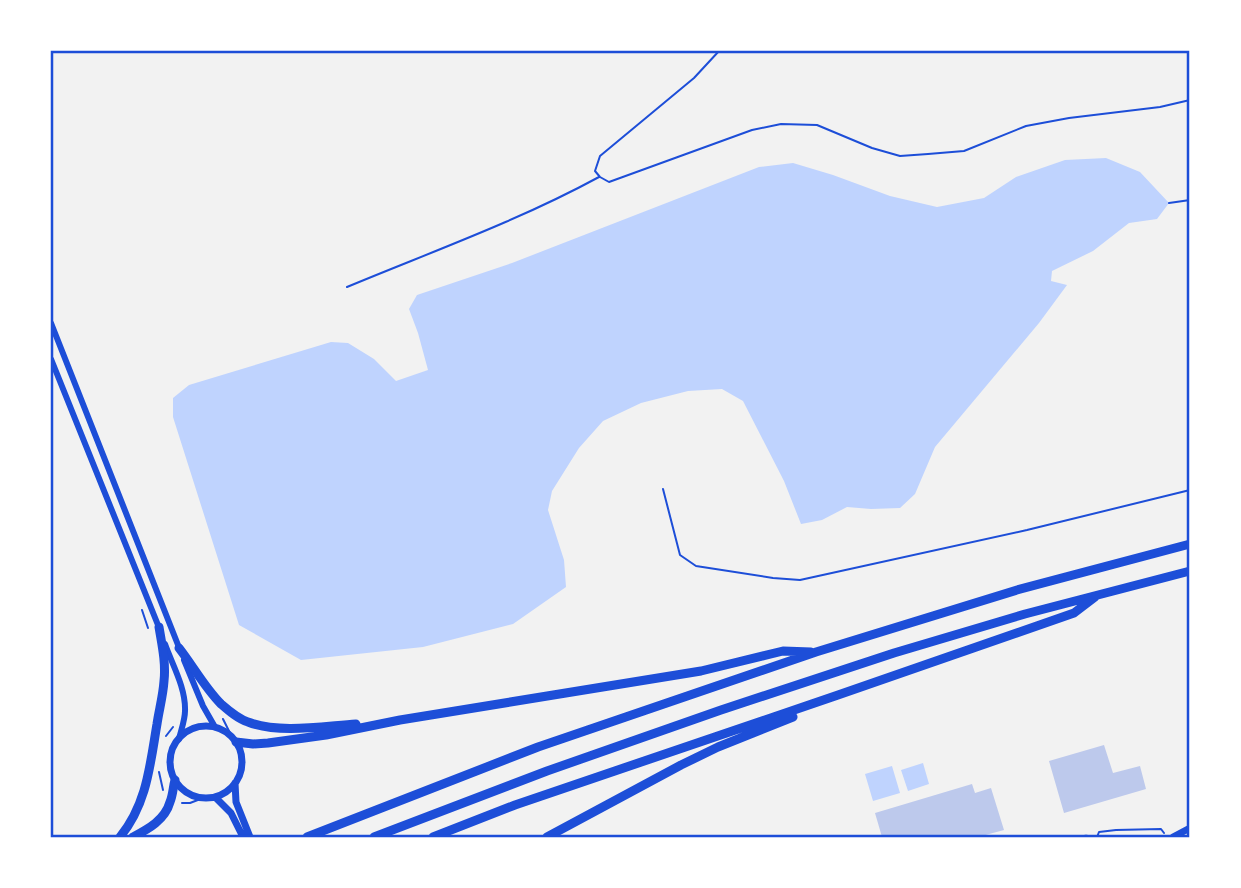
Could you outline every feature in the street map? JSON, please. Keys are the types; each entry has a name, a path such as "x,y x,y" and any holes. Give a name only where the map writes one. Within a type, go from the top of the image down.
{"highway":[{"path":"307,837 538,747 816,652 1017,590 1190,544"},
{"path":"374,837 547,771 894,653 1025,614 1190,571"},
{"path":"433,837 515,805 1074,613 1100,594"},
{"path":"120,837 136,814 144,796 149,773 164,681 159,627"},
{"path":"179,648 219,702 232,714 248,722 286,728 400,720"},
{"path":"236,742 268,744 326,735 400,720 701,671 783,651 816,652"},
{"path":"547,837 681,765 718,747 805,713 838,695"},
{"path":"133,837 153,825 163,815 171,802 175,780"}],"main road":[{"path":"215,727 223,730 236,742 242,762 241,772 226,792 215,797 191,795 175,780 170,758 173,748 179,739 195,728 215,727"},
{"path":"235,783 243,832"},
{"path":"215,797 250,837"},
{"path":"1173,837 1190,828"}],"street":[{"path":"51,323 179,648 215,727"},
{"path":"51,333 58,351 64,356"},
{"path":"51,359 184,696 185,719 179,739"}],"path":[{"path":"719,51 694,78 600,156 595,171 600,177 609,182 752,130 781,124 817,125 872,148 900,156 964,151 1026,126 1160,107 1190,100"},
{"path":"347,287 482,232 600,177"},
{"path":"1168,203 1190,200"},
{"path":"663,489 680,555 696,566 773,579 800,580 1027,530 1190,490"},
{"path":"163,741 178,718"},
{"path":"159,771 165,799 190,803 203,798"},
{"path":"1097,837 1102,831 1161,829 1164,832"}],"water":[{"path":"1106,158 1140,172 1169,203 1157,219 1129,223 1093,251 1052,271 1051,281 1067,285 1039,323 935,447 915,494 900,508 847,507 822,520 801,524 784,481 743,401 722,389 688,391 641,403 603,421 579,448 552,491 548,510 564,560 566,587 513,624 423,647 301,660 239,625 173,417 173,398 189,385 331,342 348,343 374,359 396,381 428,370 409,309 417,295 512,263 759,167 793,163 890,196 937,207 984,198 1016,177 1065,160"},
{"path":"923,763 929,784 908,791 901,770"},
{"path":"892,766 900,793 873,801 865,774"}],"building":[{"path":"1104,745 1113,773 1140,766 1146,789 1064,813 1049,761"},
{"path":"972,784 975,793 991,788 1004,830 978,837 882,837 875,813"}]}
